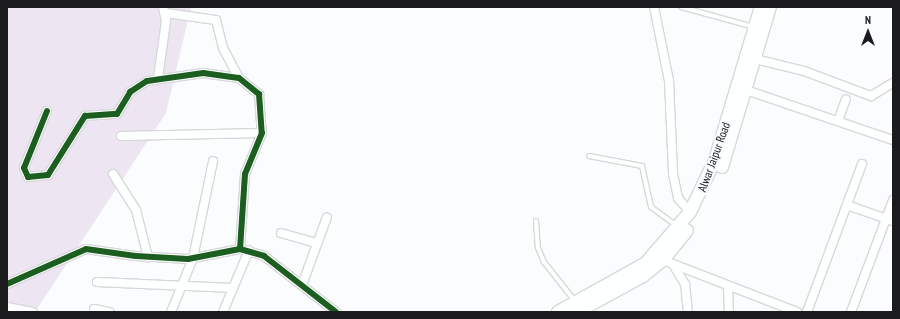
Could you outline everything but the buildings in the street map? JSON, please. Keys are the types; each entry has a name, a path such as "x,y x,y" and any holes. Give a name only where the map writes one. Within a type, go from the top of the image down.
{"main road":[{"name":"Alwar Jaipur Road","path":"558,312 576,307 659,258 690,227 713,188 746,90 747,70 755,28 761,7"},
{"name":"Alwar Jaipur Road","path":"659,258 690,212 716,160 747,70 755,59 770,7"}],"street":[{"path":"654,7 669,82 673,174 678,198 690,212"},
{"path":"158,78 164,10 216,20 223,48 239,78 259,94 262,133 245,174 240,249"},
{"path":"755,59 804,71 871,96 893,83"},
{"path":"47,111 24,168 28,177 48,175 84,116 117,114 135,88 158,78 203,73 239,78"},
{"path":"746,90 893,140"},
{"path":"838,121 846,99"},
{"path":"121,136 262,133"},
{"path":"171,312 179,288 193,258 213,161"},
{"path":"807,312 862,164"},
{"path":"113,174 136,210 148,257"},
{"path":"851,312 889,219 893,200"},
{"path":"847,205 889,219"},
{"path":"302,284 327,217"},
{"path":"281,233 317,244"},
{"path":"7,284 86,249 148,257 193,258 240,249 249,250 302,284 336,312"},
{"path":"223,312 249,250"},
{"path":"659,258 675,268 797,312"},
{"path":"675,268 685,284 688,312"},
{"path":"97,282 179,288 233,288"},
{"path":"728,288 729,312"},
{"path":"7,307 33,312"},
{"path":"94,309 110,312"}],"lane":[{"path":"681,7 755,28"},
{"path":"589,156 642,166 651,207 658,216 679,227"},
{"path":"536,221 538,248 544,262 576,307"}],"shaded area":[{"path":"7,7 191,7 166,113 35,312 7,312"}],"cycle path":[{"path":"47,111 24,168 28,177 48,175 85,116 117,114 130,92 147,81 203,73 239,78 259,94 262,133 245,174 240,249"},
{"path":"7,284 86,249 136,256 188,259 240,249 264,256 336,312"}]}
